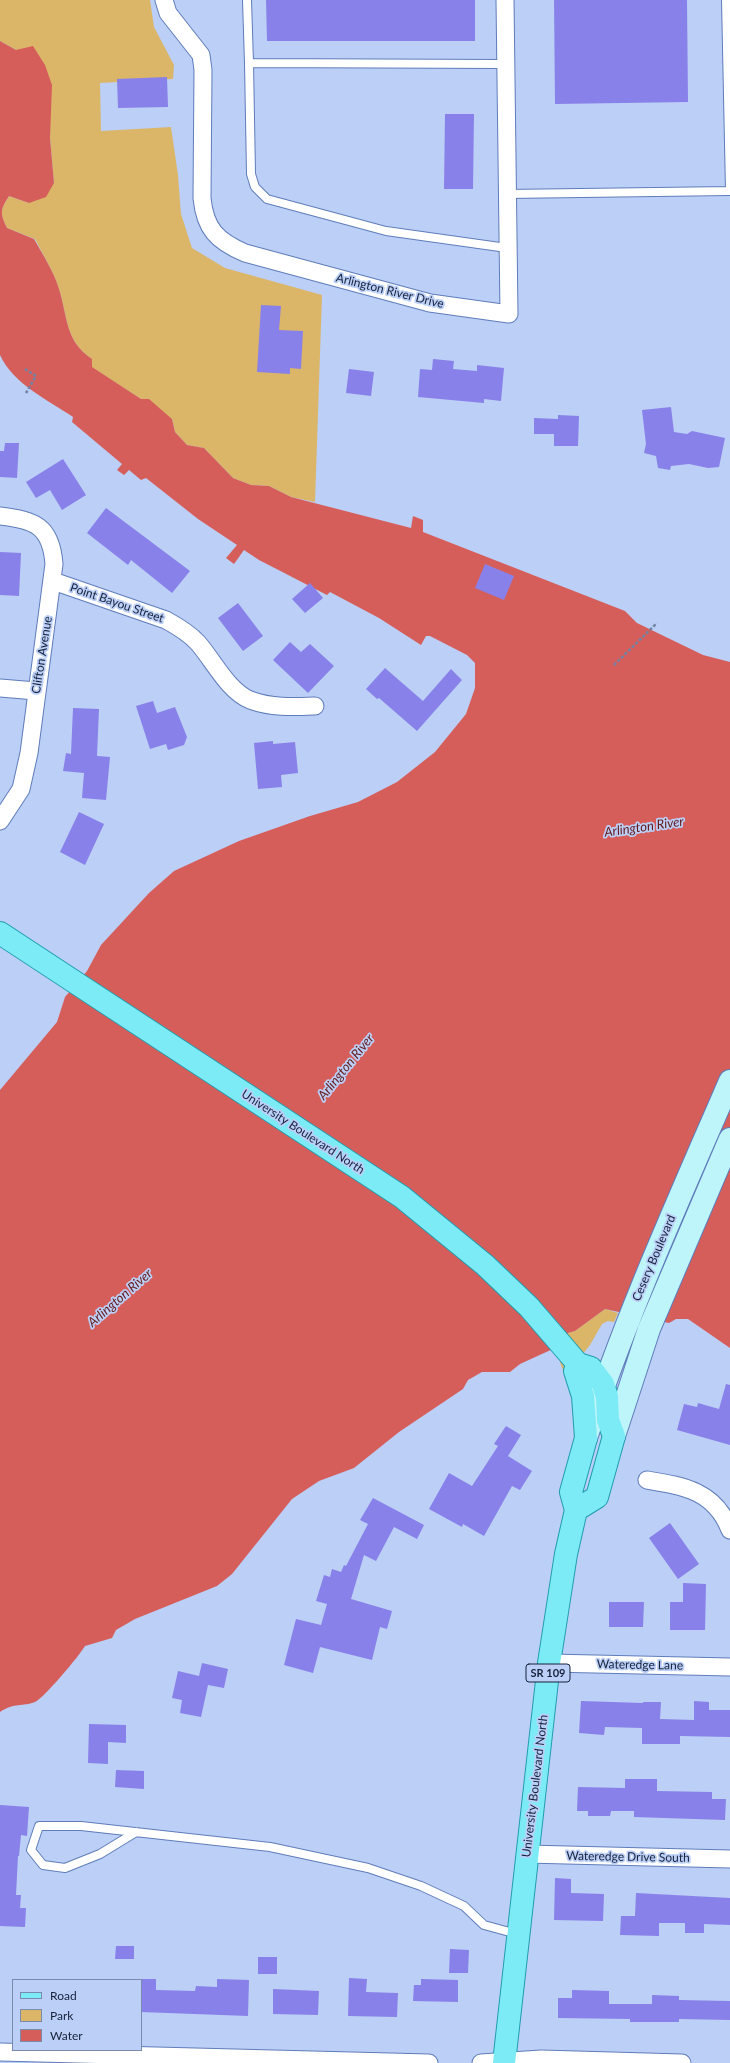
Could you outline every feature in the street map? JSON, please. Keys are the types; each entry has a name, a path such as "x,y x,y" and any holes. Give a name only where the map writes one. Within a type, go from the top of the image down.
{"main road":[{"name":"University Boulevard North","path":"0,933 402,1197 485,1265 529,1307 578,1364 591,1368 603,1384 607,1397 608,1420 614,1436"},
{"name":"Cesery Boulevard","path":"586,1438 603,1384 628,1321 730,1081"},
{"name":"Cesery Boulevard","path":"614,1436 649,1329 730,1139"},
{"name":"University Boulevard North","path":"504,2062 526,1854 549,1663 566,1554 576,1510 571,1492 586,1438 583,1396 576,1371 578,1364"},
{"path":"576,1510 597,1497 614,1436"}],"street":[{"name":"Arlington River Drive","path":"164,0 168,13 201,55 203,70 204,212 209,226 217,237 230,247 245,253 430,303 509,314 506,194 505,0"},
{"name":"Clifton Avenue","path":"0,516 33,522 45,533 53,546 53,581 36,691 29,753 21,789 0,821"},
{"name":"Point Bayou Street","path":"53,581 166,620 183,630 198,643 225,679 249,699 279,707 314,706"},
{"path":"0,688 36,691"},
{"path":"647,1480 682,1486 699,1493 714,1504 730,1530"},
{"name":"Wateredge Lane","path":"549,1663 730,1667"},
{"name":"Wateredge Drive South","path":"526,1854 730,1859"},
{"path":"0,2052 429,2063"},
{"path":"481,2063 541,2059 682,2063"}],"lane":[{"path":"247,0 251,174 256,187 267,199 386,231 507,248"},
{"path":"506,194 730,191 726,0"},
{"path":"249,63 505,64"},
{"path":"136,1832 100,1854 65,1868 43,1865 32,1850 39,1826 81,1826 136,1832 270,1847 368,1868 421,1886 464,1906 484,1925 518,1934"}],"path":[{"path":"25,369 36,376 26,392"},
{"path":"614,665 658,623"}],"green space":[{"path":"0,0 150,0 154,27 174,65 173,79 100,83 101,131 171,127 178,175 181,214 192,248 225,268 322,295 315,502 291,497 269,486 251,485 233,478 204,448 187,445 175,432 172,419 91,367 92,359 77,345 72,337 66,319 57,283 35,239 7,228 2,215 4,205 9,196 29,203 54,183 50,138 16,50 0,41"},
{"path":"605,1309 618,1313 614,1322 608,1321 602,1324 590,1345 565,1376 555,1348 568,1333 575,1331"}],"water":[{"name":"Arlington River","path":"0,41 16,50 33,46 45,65 52,85 50,138 54,183 46,197 29,203 9,196 3,208 3,219 7,228 34,239 57,283 72,337 83,352 92,359 92,367 141,399 149,399 172,419 175,432 187,445 204,448 233,478 251,485 269,486 291,497 411,528 413,516 423,520 423,532 625,611 637,623 703,655 730,662 730,1348 688,1319 676,1319 669,1323 605,1309 575,1331 568,1333 555,1348 520,1364 510,1372 482,1372 468,1380 463,1389 399,1432 354,1468 319,1481 292,1499 232,1574 217,1586 135,1619 116,1630 112,1638 85,1646 61,1676 39,1699 35,1702 10,1707 0,1712 0,1090 57,1022 65,997 87,971 101,945 149,893 174,871 239,841 310,816 358,802 397,782 435,752 466,714 475,688 475,663 467,655 430,636 426,636 421,645 379,618 330,592 327,595 259,560 244,550 234,564 226,558 237,545 198,519 146,478 141,480 129,470 124,475 117,470 122,464 72,422 73,417 42,398 13,375 0,355"}],"building":[{"path":"266,0 475,0 475,41 267,41"},
{"path":"554,0 687,0 688,102 555,104"},
{"path":"167,77 168,107 118,108 117,79"},
{"path":"445,114 474,114 473,189 444,189"},
{"path":"261,305 281,306 279,330 303,331 301,369 290,368 290,374 257,372"},
{"path":"433,359 454,361 453,369 477,371 477,365 504,368 501,401 484,399 484,403 418,397 420,369 432,370"},
{"path":"349,369 374,372 371,396 346,393"},
{"path":"671,407 674,432 687,434 692,431 725,438 719,467 708,468 689,464 671,466 670,470 658,468 656,456 644,453 646,444 642,410"},
{"path":"558,415 579,416 578,446 554,446 554,434 534,434 534,418 558,419"},
{"path":"5,443 19,443 17,478 0,477 0,451 4,451"},
{"path":"63,459 86,495 62,510 50,490 36,498 26,482"},
{"path":"106,508 190,571 172,593 131,560 128,565 87,533"},
{"path":"0,552 21,553 19,596 0,595"},
{"path":"485,564 514,576 504,600 475,588"},
{"path":"310,583 323,598 305,613 292,599"},
{"path":"238,603 263,636 243,651 218,618"},
{"path":"290,642 301,652 310,644 334,666 308,693 273,660"},
{"path":"385,668 423,701 451,669 462,680 417,731 379,698 377,699 366,689"},
{"path":"153,701 157,713 175,707 187,737 184,745 168,750 166,744 150,749 136,706"},
{"path":"73,708 99,709 97,756 110,757 106,800 82,798 84,773 63,771 66,753 71,754"},
{"path":"273,741 273,744 295,742 298,773 281,775 282,787 258,789 254,743"},
{"path":"79,812 104,824 85,865 60,852"},
{"path":"726,1384 730,1385 730,1445 677,1430 684,1404 697,1407 698,1403 719,1409"},
{"path":"506,1426 521,1435 508,1456 532,1471 520,1490 512,1486 484,1536 463,1524 462,1527 429,1509 449,1473 472,1486 498,1446 494,1444"},
{"path":"373,1498 424,1525 417,1539 394,1527 376,1561 364,1555 351,1599 392,1611 387,1629 380,1627 372,1660 320,1647 313,1673 284,1665 296,1619 321,1625 327,1604 316,1601 324,1575 330,1577 332,1569 341,1572 344,1565 346,1566 368,1524 360,1520"},
{"path":"670,1523 699,1564 678,1579 649,1538"},
{"path":"683,1583 706,1584 705,1630 670,1630 670,1602 683,1602"},
{"path":"609,1602 644,1602 643,1627 609,1627"},
{"path":"202,1663 228,1669 224,1688 208,1685 201,1717 180,1713 182,1700 172,1698 178,1671 199,1676"},
{"path":"581,1701 643,1703 661,1702 660,1719 694,1720 694,1701 709,1702 709,1710 730,1710 730,1737 680,1736 680,1744 642,1744 642,1728 605,1727 604,1735 579,1733"},
{"path":"89,1724 126,1725 126,1743 108,1742 108,1764 88,1763"},
{"path":"116,1770 144,1771 144,1789 115,1787"},
{"path":"625,1779 657,1779 657,1791 712,1792 712,1799 726,1799 725,1820 634,1817 634,1811 611,1811 610,1816 588,1816 588,1811 577,1811 578,1787 625,1788"},
{"path":"0,1805 29,1807 27,1836 21,1835 18,1856 16,1895 21,1895 20,1908 26,1908 25,1927 0,1926"},
{"path":"555,1878 571,1879 571,1893 604,1894 603,1921 554,1920"},
{"path":"636,1893 730,1898 730,1925 704,1924 704,1933 685,1933 685,1923 659,1923 659,1936 620,1935 621,1916 635,1916"},
{"path":"116,1946 134,1946 134,1959 115,1959"},
{"path":"450,1949 469,1950 468,1973 449,1973"},
{"path":"258,1957 277,1957 277,1974 258,1974"},
{"path":"349,1978 367,1979 366,1992 398,1993 397,2017 348,2016"},
{"path":"142,1979 156,1979 156,1990 195,1991 196,1986 217,1987 217,1979 249,1980 248,2016 142,2012"},
{"path":"421,1979 458,1980 458,2002 413,2001 414,1985 421,1985"},
{"path":"273,1989 319,1991 318,2015 273,2014"},
{"path":"572,1990 609,1991 609,2004 652,2004 652,1995 679,1996 679,2000 730,2001 730,2020 679,2019 679,2022 630,2022 630,2019 558,2018 558,1998 572,1998"}]}
